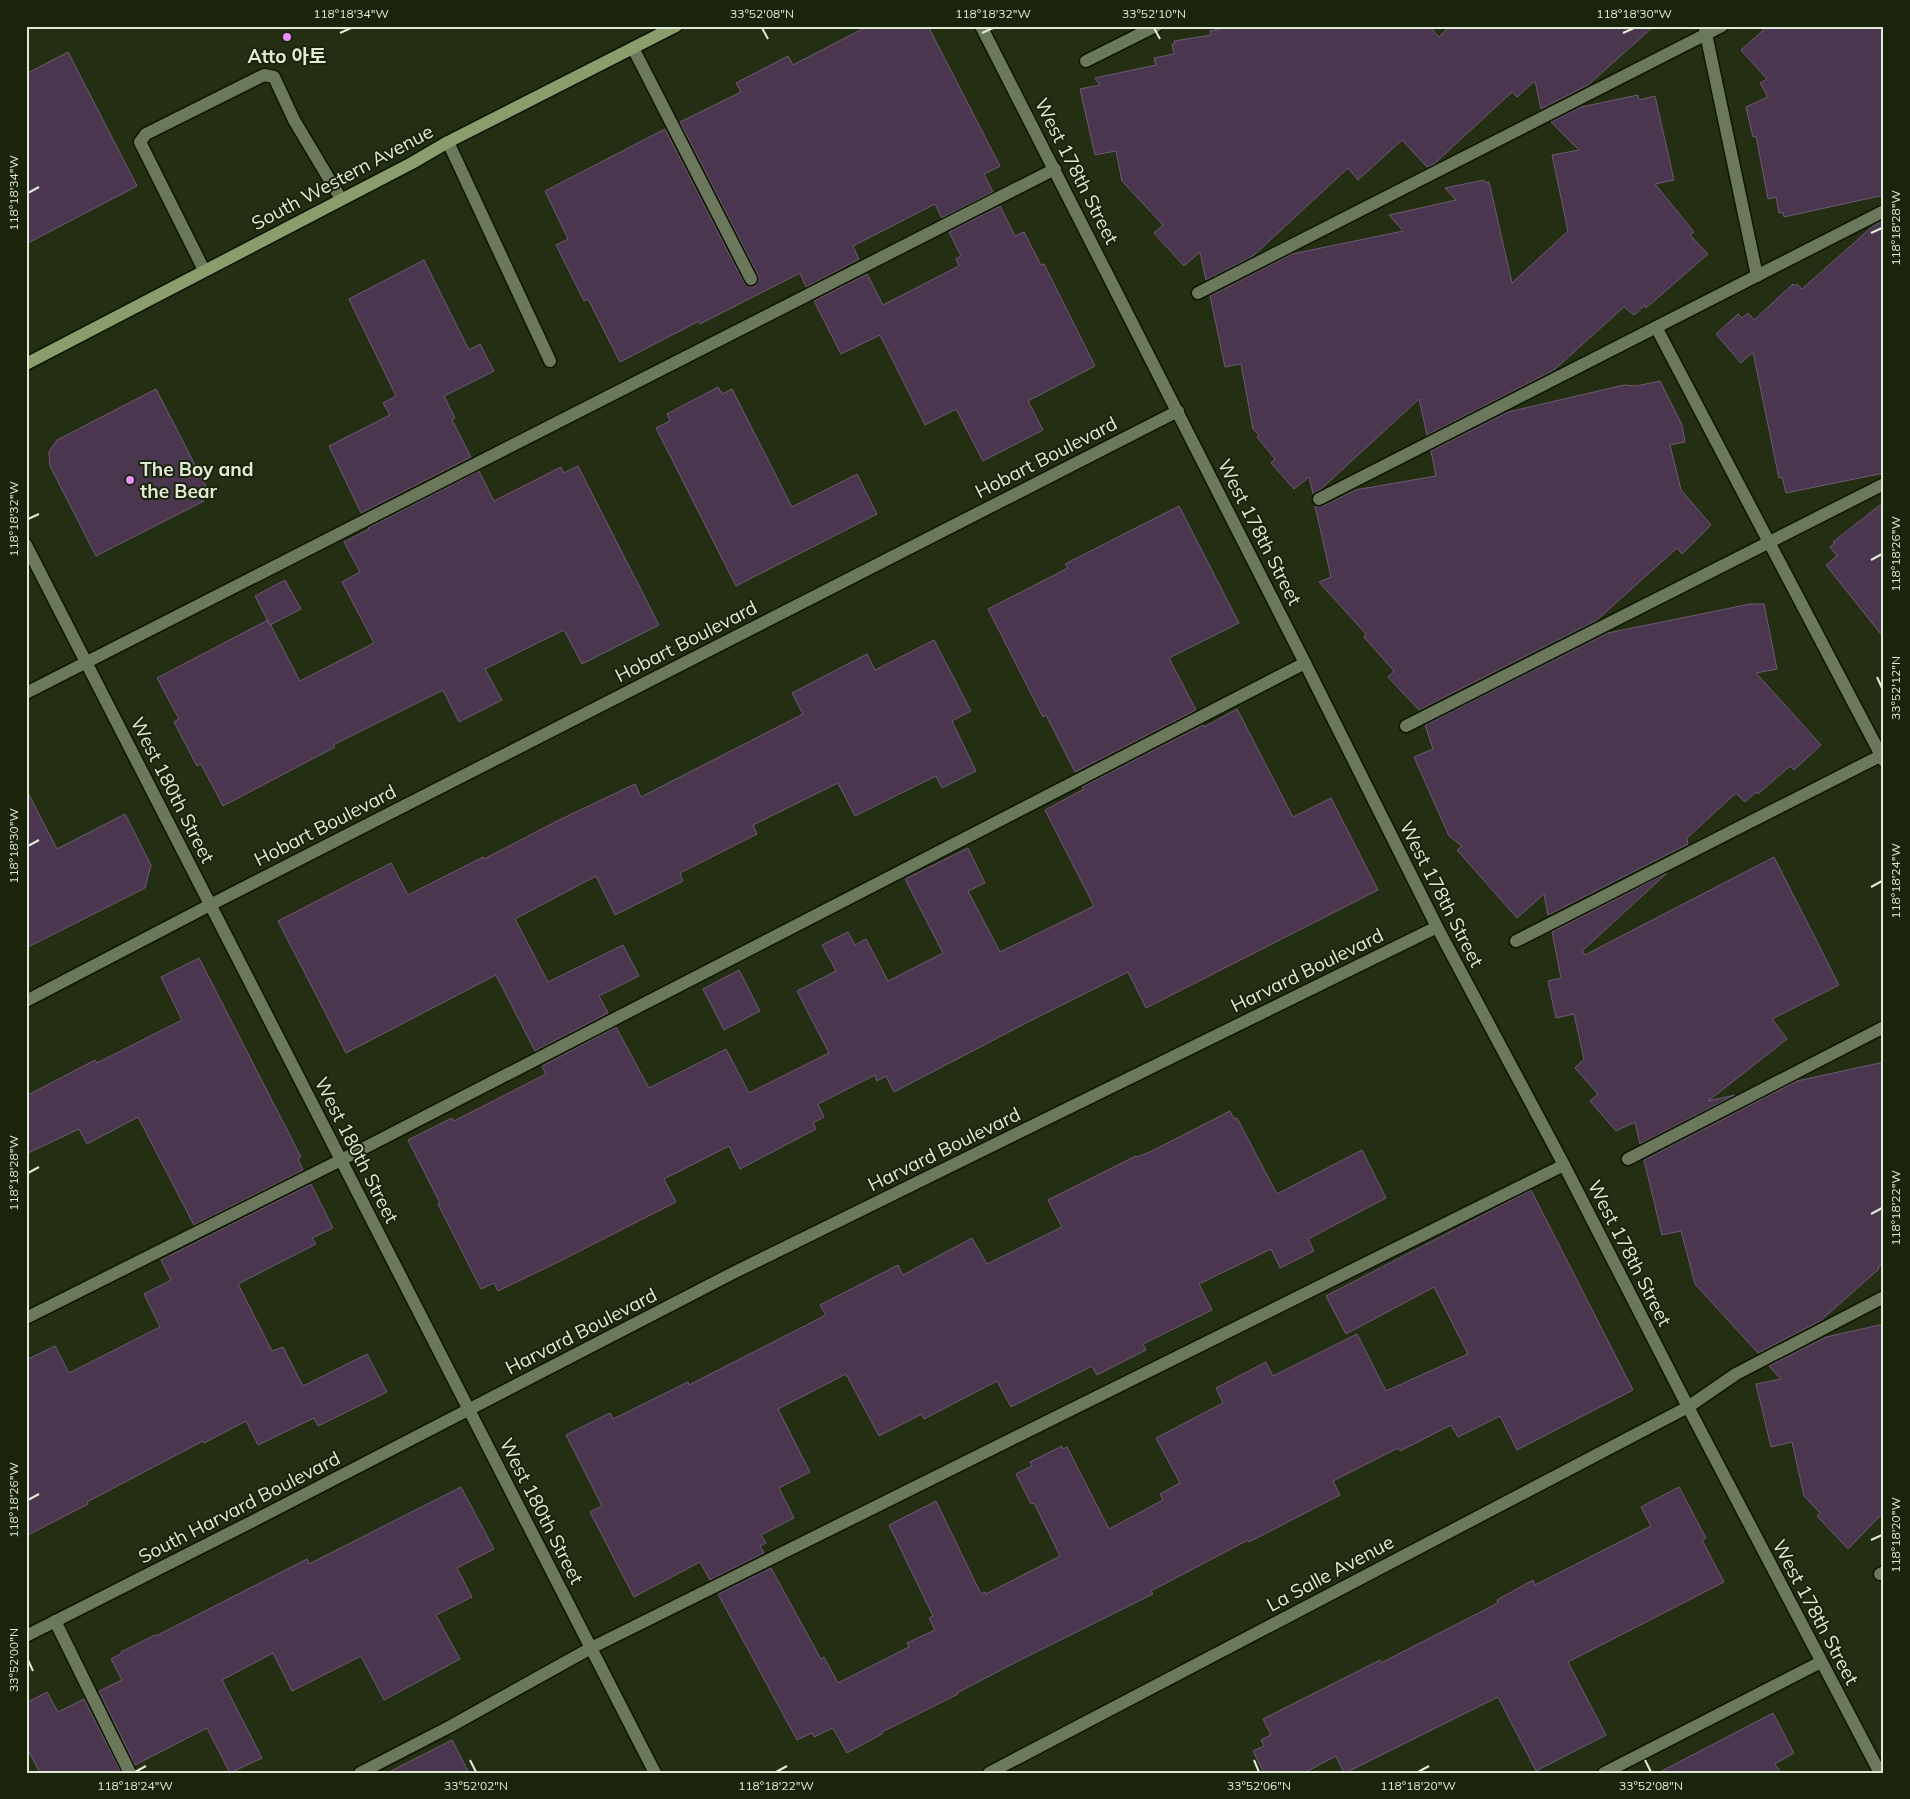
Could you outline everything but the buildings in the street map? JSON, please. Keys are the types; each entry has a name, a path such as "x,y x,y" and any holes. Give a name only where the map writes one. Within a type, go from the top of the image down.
{"main road":[{"name":"South Western Avenue","path":"26,364 341,200 448,142 676,26"}],"street":[{"name":"West 178th Street","path":"982,26 1437,927 1564,1165 1688,1407 1880,1773"},
{"path":"1086,61 1156,26"},
{"path":"1198,293 1705,30 1722,26"},
{"path":"1705,30 1757,276"},
{"path":"633,48 751,279"},
{"path":"204,270 140,142 146,134 264,75 274,77 294,120 341,200"},
{"path":"448,142 550,361"},
{"path":"26,693 1055,169"},
{"path":"1318,499 1884,211"},
{"path":"1516,941 1883,757 1656,327"},
{"name":"Hobart Boulevard","path":"26,1001 210,905 1178,411"},
{"path":"1406,726 1884,484"},
{"name":"West 180th Street","path":"26,545 655,1773"},
{"path":"26,1318 341,1160 1305,663"},
{"name":"Harvard Boulevard","path":"469,1410 735,1272 1437,927"},
{"path":"1628,1159 1884,1027"},
{"path":"360,1773 451,1726 591,1648 1564,1165"},
{"name":"La Salle Avenue","path":"989,1773 1688,1407 1736,1374 1884,1296"},
{"name":"South Harvard Boulevard","path":"26,1636 469,1410"},
{"path":"55,1621 130,1773"},
{"path":"1604,1773 1821,1662"}],"place":[{"name":"Atto 아토","path":"287,37"},
{"name":"The Boy and the Bear","path":"130,480"}]}
